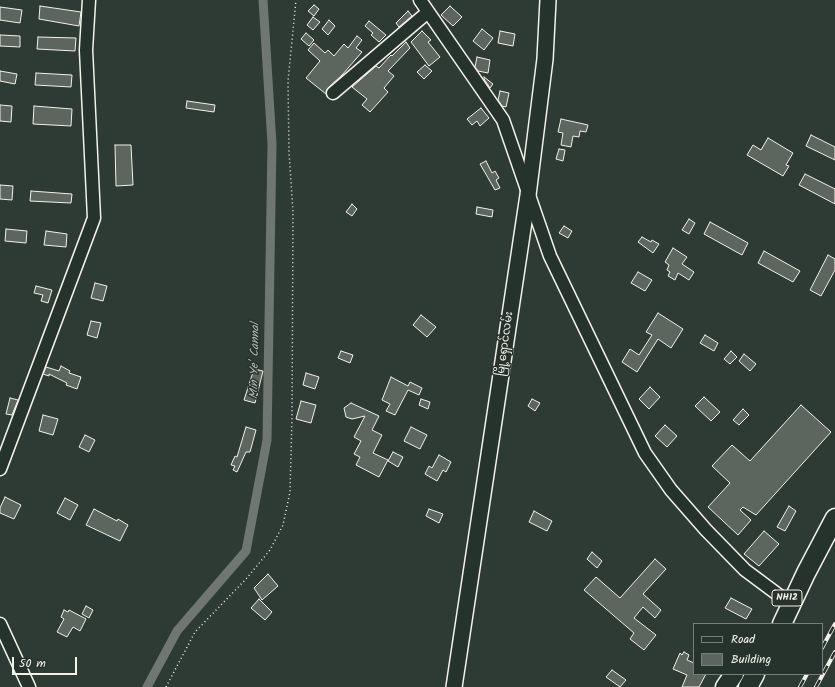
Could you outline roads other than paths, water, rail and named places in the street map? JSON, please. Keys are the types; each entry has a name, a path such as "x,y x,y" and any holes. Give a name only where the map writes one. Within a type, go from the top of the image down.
{"highway":[{"name":"NH12","path":"782,623 789,603 835,518"},
{"name":"NH12","path":"770,623 789,603"},
{"path":"725,687 733,675"},
{"path":"748,687 754,675"}],"main road":[{"name":"မြို့ရှောင်လမ်း","path":"454,687 528,195 545,59 548,0"}],"street":[{"path":"1,460 94,218 86,50 89,0"},
{"path":"420,0 503,120 550,256 644,453 671,490 706,530 745,570 789,603"},
{"path":"333,93 428,12"},
{"path":"0,624 29,687"}],"waterway":[{"name":"Min Ye' Cannal","path":"147,687 177,631 246,551 267,440 272,144 263,0"}],"railway":[{"path":"823,646 835,624"},
{"path":"823,674 835,652"},
{"path":"800,687 806,675"},
{"path":"816,687 823,675"}]}
